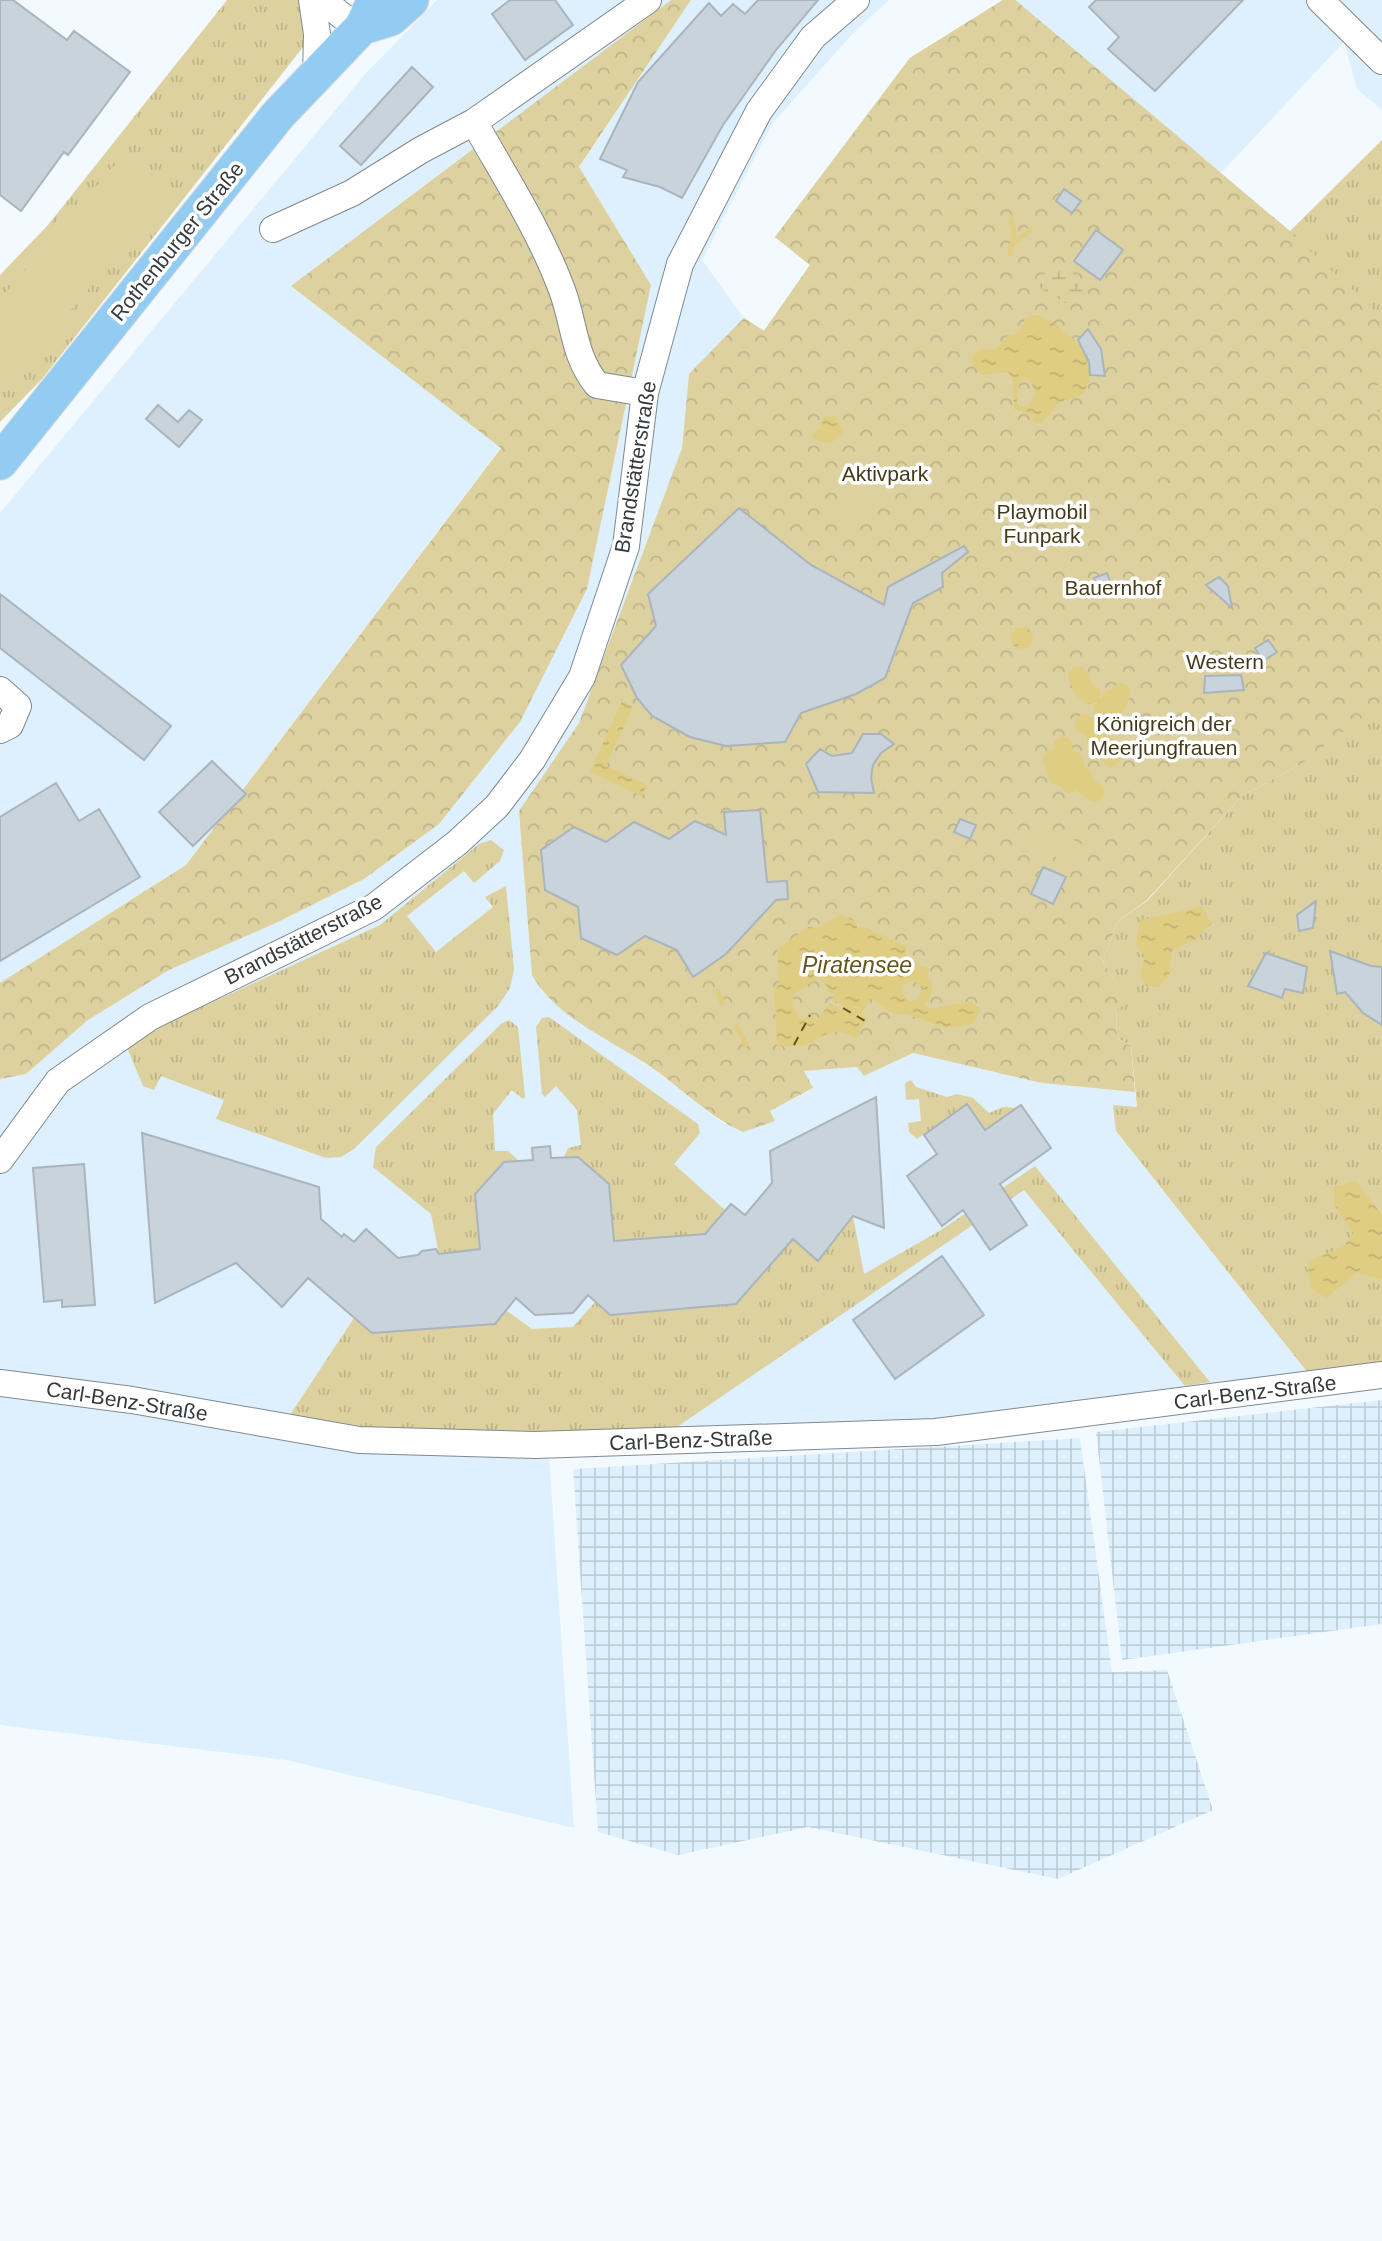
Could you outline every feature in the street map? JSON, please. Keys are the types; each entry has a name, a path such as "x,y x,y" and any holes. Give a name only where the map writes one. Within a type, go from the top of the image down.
{"main road":[{"name":"Rothenburger Straße","path":"0,462 197,214 316,75 362,9 391,18 411,0"}],"street":[{"path":"312,0 317,34 316,75"},
{"path":"323,0 342,16 362,9"},
{"path":"273,229 352,193 421,150 474,122 648,0"},
{"name":"Brandstätterstraße","path":"0,1160 58,1081 150,1017 373,908 457,843 497,806 532,760 582,677 626,546 645,393 680,264 759,111 813,37 856,0"},
{"path":"1320,0 1382,61"},
{"path":"474,122 531,224 562,291 582,366 597,385 645,393"},
{"path":"0,690 18,706 10,725 0,730"},
{"name":"Carl-Benz-Straße","path":"0,1383 132,1400 359,1440 536,1445 936,1432 1382,1375"}],"shaded area":[{"path":"437,0 671,0 291,286 501,447 186,865 0,983 0,513 366,73"},
{"path":"691,0 889,0 856,30 772,124 702,260 744,318 689,374 682,448 579,723 520,811 541,991 569,1014 654,1070 724,1124 774,1121 770,1111 813,1089 804,1071 858,1067 864,1076 913,1053 1042,1083 1135,1092 1137,1108 1116,1131 1312,1378 936,1421 548,1439 574,1828 286,1760 0,1725 0,1079 26,1074 88,1020 169,970 276,923 364,879 439,824 520,722 587,589 651,285 579,168"},
{"path":"1015,0 1382,0 1382,110 1357,89 1344,42 1221,173"},
{"path":"1382,1400 1382,1624 1122,1660 1096,1432"},
{"path":"1080,1438 1112,1672 1167,1670 1213,1810 1058,1879 808,1827 678,1855 598,1832 573,1469"}],"green space":[{"path":"227,0 340,0 42,379 0,422 0,275 48,225"},
{"path":"671,0 691,0 579,167 651,285 587,589 520,722 439,824 364,879 276,923 169,970 88,1020 26,1074 0,1079 0,983 186,865 501,448 291,286"},
{"path":"1003,0 1015,0 1290,231 1382,140 1382,1367 1312,1378 1116,1131 1113,1105 1137,1107 1131,1046 1117,1038 1116,1010 1128,1001 1103,962 1117,922 1147,901 1242,796 1301,764 998,199 689,374 744,318 764,331 810,265 775,237 910,58"},
{"name":"Playmobil Funpark","path":"1003,0 1015,0 1247,195 1382,317 1382,382 1363,395 1382,415 1382,702 1301,764 1242,796 1146,901 1117,922 1103,962 1129,1002 1116,1010 1117,1038 1131,1046 1135,1092 1042,1083 913,1053 864,1076 857,1067 804,1071 813,1088 770,1111 775,1121 743,1132 708,1111 639,1059 571,1017 543,991 532,975 519,811 579,723 682,448 689,374 744,318 764,331 810,265 775,237 910,58"},
{"path":"125,153 171,192 0,393 0,299"},
{"path":"1063,266 1086,284 1078,297 1065,303 1035,285 1039,275 1057,273"},
{"path":"863,451 892,463 881,474 875,503 858,527 835,517 842,479"},
{"path":"1040,824 1084,845 1074,866 1030,845"},
{"path":"491,840 504,850 500,861 474,883 464,871 407,916 436,952 493,907 485,897 506,886 514,969 510,988 498,1006 354,1149 341,1157 326,1158 216,1119 224,1100 161,1076 154,1090 143,1086 128,1050 134,1038 380,925 479,844"},
{"path":"549,1017 698,1124 700,1133 674,1164 725,1210 705,1234 614,1241 609,1184 578,1157 564,1157 568,1148 581,1145 577,1110 556,1086 545,1097 542,1094 536,1027 542,1018"},
{"path":"509,1020 518,1027 525,1097 523,1099 512,1090 493,1114 495,1151 508,1151 519,1161 504,1162 475,1194 480,1249 439,1254 431,1214 373,1167 376,1147 502,1023"},
{"path":"911,1080 916,1087 947,1097 957,1094 973,1098 989,1113 1003,1107 1017,1108 985,1130 967,1105 917,1139 909,1132 908,1123 921,1121 919,1099 906,1100 905,1083"},
{"path":"1035,1166 1210,1382 1185,1386 1024,1190 677,1427 498,1435 381,1429 290,1415 354,1318 372,1333 495,1324 507,1311 532,1329 573,1327 595,1302 610,1315 736,1304 783,1250 788,1234 853,1216 864,1274 941,1230"}],"water":[{"path":"1033,315 1052,322 1078,344 1090,366 1088,384 1082,395 1060,402 1042,422 1035,423 1028,413 1014,409 1013,379 1008,372 983,375 972,364 972,356 979,350 997,348 1007,336 1013,335 1024,325 1024,319","holes":["1029,378 1036,393 1028,407 1019,406 1017,401 1020,381"]},
{"path":"835,416 844,432 830,444 814,440 813,433 820,428 822,418"},
{"path":"1022,627 1030,630 1033,638 1030,646 1022,649 1014,646 1011,638 1014,630"},
{"path":"622,701 633,707 606,766 647,785 642,796 590,772"},
{"path":"1201,907 1212,923 1196,939 1172,951 1169,975 1159,987 1146,986 1140,975 1145,957 1136,944 1140,920"},
{"name":"Piratensee","path":"840,915 856,922 857,928 864,927 906,946 907,957 919,966 929,968 927,979 933,981 931,996 924,1005 930,1009 970,1001 980,1010 974,1024 946,1028 908,1015 892,1013 871,998 861,1014 867,1018 856,1038 834,1032 805,1045 777,1046 774,989 779,985 777,949 808,927 818,928","holes":["818,978 828,987 826,990 834,995 832,999 844,1007 842,1010 830,1003 817,1020 810,1015 802,1020 792,1007 794,994","910,981 919,983 922,991 918,999 911,1002 901,992 902,985"]},
{"path":"1356,1181 1382,1215 1382,1279 1357,1273 1326,1298 1310,1287 1308,1262 1344,1246 1353,1233 1334,1205 1334,1187"}],"building":[{"path":"0,0 13,0 67,40 74,31 130,72 68,155 64,152 21,211 0,195"},
{"path":"510,0 555,0 573,25 525,60 492,14"},
{"path":"758,0 818,0 776,50 723,125 682,198 660,187 623,177 627,170 600,159 638,82 709,3 721,16 733,4 745,14"},
{"path":"1096,0 1243,0 1155,91 1108,49 1119,37 1089,7"},
{"path":"412,67 433,87 361,165 340,146"},
{"path":"1064,189 1081,201 1072,213 1056,201"},
{"path":"1096,230 1123,250 1100,280 1074,261"},
{"path":"1088,329 1101,349 1105,376 1090,375 1089,362 1078,340"},
{"path":"158,405 178,422 189,410 202,420 179,447 146,419"},
{"path":"739,508 811,565 884,605 888,587 964,546 968,552 942,573 943,587 913,603 885,678 856,694 801,713 785,742 726,746 690,737 652,716 637,698 621,665 656,626 648,594"},
{"path":"1107,573 1112,587 1099,592 1094,578"},
{"path":"1219,577 1228,586 1232,608 1206,585"},
{"path":"0,594 171,726 144,760 0,648"},
{"path":"1268,640 1277,652 1263,661 1255,648"},
{"path":"1241,675 1244,690 1204,693 1205,676"},
{"path":"863,734 881,734 894,744 881,753 873,765 871,778 874,793 818,792 806,764 820,749 832,756 852,753"},
{"path":"212,761 246,794 193,846 159,812"},
{"path":"56,783 79,821 99,809 140,877 0,961 0,817"},
{"path":"760,810 767,882 787,881 788,899 776,900 726,954 693,977 677,950 645,936 617,955 581,938 578,907 545,890 541,850 574,827 606,842 634,822 669,839 695,821 726,835 724,812"},
{"path":"960,819 976,825 970,839 954,832"},
{"path":"1043,867 1066,877 1053,904 1031,894"},
{"path":"1316,901 1313,928 1299,931 1297,915"},
{"path":"1330,951 1371,966 1382,967 1382,1025 1363,1013 1345,992 1337,994"},
{"path":"1266,953 1307,967 1303,993 1285,989 1282,998 1248,986"},
{"path":"876,1097 884,1228 853,1216 818,1261 793,1239 736,1304 610,1315 588,1295 573,1313 535,1315 516,1298 495,1324 372,1333 308,1278 282,1307 236,1263 155,1303 142,1133 319,1187 321,1219 342,1237 344,1234 354,1242 366,1229 398,1258 436,1249 439,1254 480,1249 475,1194 504,1162 533,1160 532,1148 550,1146 551,1158 578,1157 609,1184 614,1241 705,1234 731,1204 745,1215 772,1183 770,1151"},
{"path":"967,1104 985,1130 1021,1105 1051,1148 1000,1184 1027,1225 990,1250 963,1210 942,1226 907,1176 937,1154 924,1135"},
{"path":"84,1164 95,1305 62,1307 62,1300 44,1302 33,1168"},
{"path":"942,1256 984,1315 895,1379 853,1320"}],"waterway":[{"path":"1010,254 1014,234 1011,219"},
{"path":"1013,243 1030,230"},
{"path":"1078,676 1084,690 1091,694"},
{"path":"1103,710 1112,699 1117,704 1121,693"},
{"path":"1084,724 1095,730 1097,741 1105,744 1111,757"},
{"path":"1063,746 1063,757 1074,761 1074,771 1083,777 1086,787 1095,792"},
{"path":"1053,760 1058,776 1067,777 1070,783"},
{"path":"718,991 722,1003"},
{"path":"736,1026 746,1044"}],"ferry route":[{"path":"843,1008 865,1021"},
{"path":"794,1045 810,1015"}],"park label":[{"name":"Aktivpark","path":"885,473"},
{"name":"Bauernhof","path":"1113,587"},
{"name":"Western","path":"1225,661"},
{"name":"Königreich der Meerjungfrauen","path":"1164,735"}]}
